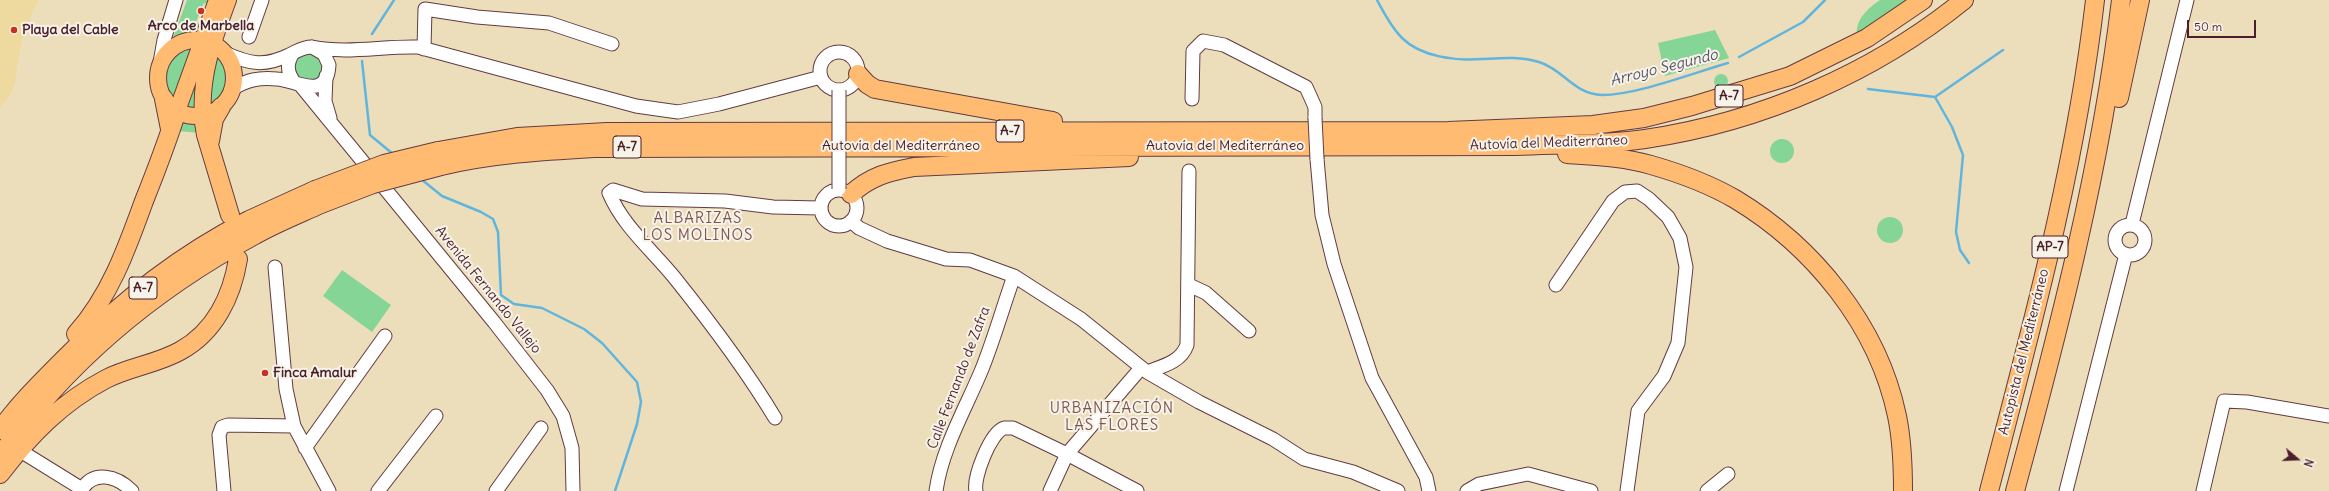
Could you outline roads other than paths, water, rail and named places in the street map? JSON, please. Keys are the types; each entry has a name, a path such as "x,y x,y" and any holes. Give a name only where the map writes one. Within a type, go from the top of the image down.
{"highway":[{"name":"Autovía del Mediterráneo","path":"440,158 517,137 607,132 1181,130 1448,131 1583,126 1644,118 1727,97 1790,76 1840,53 1867,38 1923,0"},
{"name":"Autovía del Mediterráneo","path":"0,456 45,378 86,337 134,294 185,258 248,221 318,197 384,164 440,158 473,158 518,153 594,148 1515,146 1629,140 1694,130 1798,97 1878,59 1964,0"},
{"name":"Autopista del Mediterráneo","path":"1989,491 2062,200 2090,38 2095,0"},
{"name":"Autopista del Mediterráneo","path":"2015,491 2044,387 2098,154 2121,0"},
{"path":"2044,387 2061,345 2089,229 2140,0"},
{"path":"858,74 866,84 875,89 1011,115 1063,122 1158,125 1181,130"},
{"path":"0,474 11,439 10,408 81,328 108,290 123,256 170,132 170,105"},
{"path":"209,148 214,119 221,107"},
{"path":"203,116 209,148 230,215"},
{"path":"845,192 888,172 914,167 1173,155 1232,146"},
{"path":"1515,146 1544,153 1624,159 1680,175 1734,198 1788,236 1826,275 1860,323 1874,352 1886,380 1897,415 1901,450 1903,491"},
{"path":"11,439 36,430 73,398 107,378 180,351 202,334 219,316 230,293 238,259"}],"main road":[{"path":"181,43 213,46 232,67 232,89 221,107 203,116 189,116 170,105 158,83 158,74 166,56 181,43 199,30 208,9 220,1"},
{"path":"170,105 213,46 220,1"},
{"path":"203,116 203,80 220,24 220,1"}],"street":[{"path":"158,74 164,40 176,0"},
{"path":"249,37 262,0"},
{"path":"2132,224 2187,0"},
{"path":"424,49 426,9 477,17 549,23 612,44"},
{"path":"1192,99 1193,51 1203,41 1224,45 1306,88 1316,106 1315,118 1317,159 1322,215 1332,257 1372,378 1426,477 1429,491"},
{"path":"213,46 253,63 271,63 293,54 305,47 336,50 356,50 390,46 424,49 636,106 678,112 727,102 821,77"},
{"path":"312,47 324,54 328,60 327,74"},
{"path":"232,89 247,81 262,78 314,87 319,85 341,58 356,50"},
{"path":"841,52 852,58 858,68 858,74 853,84 839,90 828,86 821,77 820,70 824,59 829,55 841,52"},
{"path":"293,54 289,59 288,72 298,84"},
{"name":"Avenida Fernando Vallejo","path":"327,74 325,101 336,127"},
{"name":"Avenida Fernando Vallejo","path":"298,84 336,127 494,322 547,390 563,416 572,448 573,491"},
{"path":"839,90 845,192 857,205 857,211 851,221 846,224 834,226 824,219 820,208 821,202 828,192 845,192"},
{"path":"1050,491 1067,454 1144,370 1177,360 1185,352 1187,345 1189,285 1189,171"},
{"path":"775,418 746,371 670,272 634,234 609,193 613,190 642,199 669,201 725,201 773,207 820,208"},
{"path":"1556,285 1613,201 1625,192 1637,191 1649,199 1668,217 1680,238 1686,267 1678,343 1664,376 1638,410 1627,491"},
{"path":"851,221 859,228 888,241 946,260 970,260 1014,276 1081,319 1144,370 1199,402 1273,439 1304,459 1352,472 1398,491"},
{"path":"2132,224 2143,230 2145,236 2144,245 2141,251 2134,254 2126,254 2119,250 2115,237 2123,226 2132,224"},
{"path":"2066,491 2126,254"},
{"path":"275,267 286,389 294,426 329,491"},
{"name":"Calle Fernando de Zafra","path":"936,491 938,480 954,431 983,367 1014,276"},
{"path":"1189,285 1206,294 1249,331"},
{"path":"305,448 385,336"},
{"path":"2203,491 2224,401 2247,402 2329,416"},
{"path":"378,491 436,416"},
{"path":"224,491 219,435 222,427 228,425 294,426"},
{"path":"496,491 542,428"},
{"path":"976,491 974,484 983,457 994,435 1003,428 1013,428 1067,454 1137,491"},
{"path":"0,485 11,439 82,490 90,480 102,476 114,478 132,491"},
{"path":"1467,491 1479,484 1528,474 1591,491"},
{"path":"1707,491 1728,474"}],"waterway":[{"path":"372,34 394,0"},
{"name":"Arroyo Segundo","path":"1377,0 1398,34 1419,50 1429,54 1461,59 1510,58 1532,60 1547,65 1584,91 1593,94 1616,94 1648,88 1728,63"},
{"name":"Arroyo Segundo","path":"1739,57 1803,22 1825,0"},
{"path":"1935,97 2003,50"},
{"path":"362,61 370,135 393,154"},
{"path":"1868,89 1935,97 1952,127 1963,155 1956,232 1960,250 1969,263"},
{"path":"421,179 442,196 481,212 493,219 498,232 501,295 514,304 542,308 584,329 602,343 637,382 641,402 637,424 615,491"}],"place":[{"name":"Arco de Marbella","path":"201,11"},
{"name":"Playa del Cable","path":"14,30"},
{"name":"Finca Amalur","path":"265,373"}],"district":[{"name":"ALBARIZAS LOS MOLINOS","path":"698,228"},
{"name":"URBANIZACIÓN LAS FLORES","path":"1112,418"}]}
